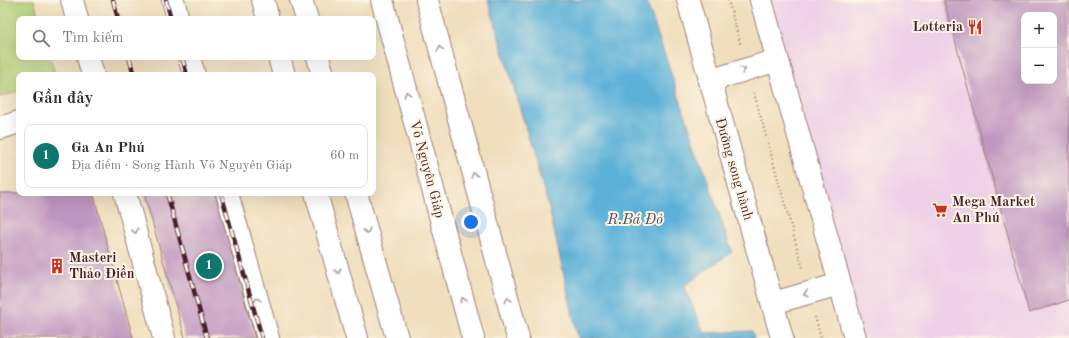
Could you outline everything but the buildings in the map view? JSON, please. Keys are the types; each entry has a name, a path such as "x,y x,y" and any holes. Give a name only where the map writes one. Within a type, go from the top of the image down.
{"main road":[{"path":"72,0 76,16"},
{"path":"173,0 177,16"},
{"path":"263,0 267,16"},
{"path":"301,0 306,16"},
{"name":"Võ Nguyên Giáp","path":"382,0 473,338"},
{"path":"427,0 518,338"},
{"name":"Đường song hành","path":"688,0 709,81 782,338"},
{"path":"761,0 855,338"},
{"path":"89,60 92,72"},
{"path":"190,60 193,72"},
{"path":"280,60 283,72"},
{"path":"319,60 322,72"},
{"path":"709,81 777,60"},
{"path":"0,128 16,123"},
{"path":"125,196 164,338"},
{"path":"228,196 268,338"},
{"path":"317,196 357,338"},
{"path":"357,196 397,338"},
{"path":"773,304 840,284"}],"path":[{"path":"728,0 821,337"}],"shaded area":[{"name":"Mega Market An Phú","path":"753,0 1069,0 1069,338 846,338"}],"green space":[{"path":"0,0 34,0 38,16 16,16 16,60 51,60 54,72 16,72 16,92 0,97"}],"water":[{"name":"R.Bá Đỏ","path":"488,0 646,0 732,252 684,286 704,333 752,331 754,338 578,338 548,204"}],"railway":[{"path":"113,0 117,16"},
{"path":"166,0 170,16"},
{"path":"130,60 133,72"},
{"path":"183,60 186,72"},
{"path":"168,196 207,338"},
{"path":"222,196 262,338"}],"place":[{"name":"Lotteria","path":"975,27"},
{"name":"Mega Market An Phú","path":"940,210"},
{"name":"Masteri Thảo Điền","path":"57,266"},
{"name":"Ga An Phú","path":"209,266"}]}
